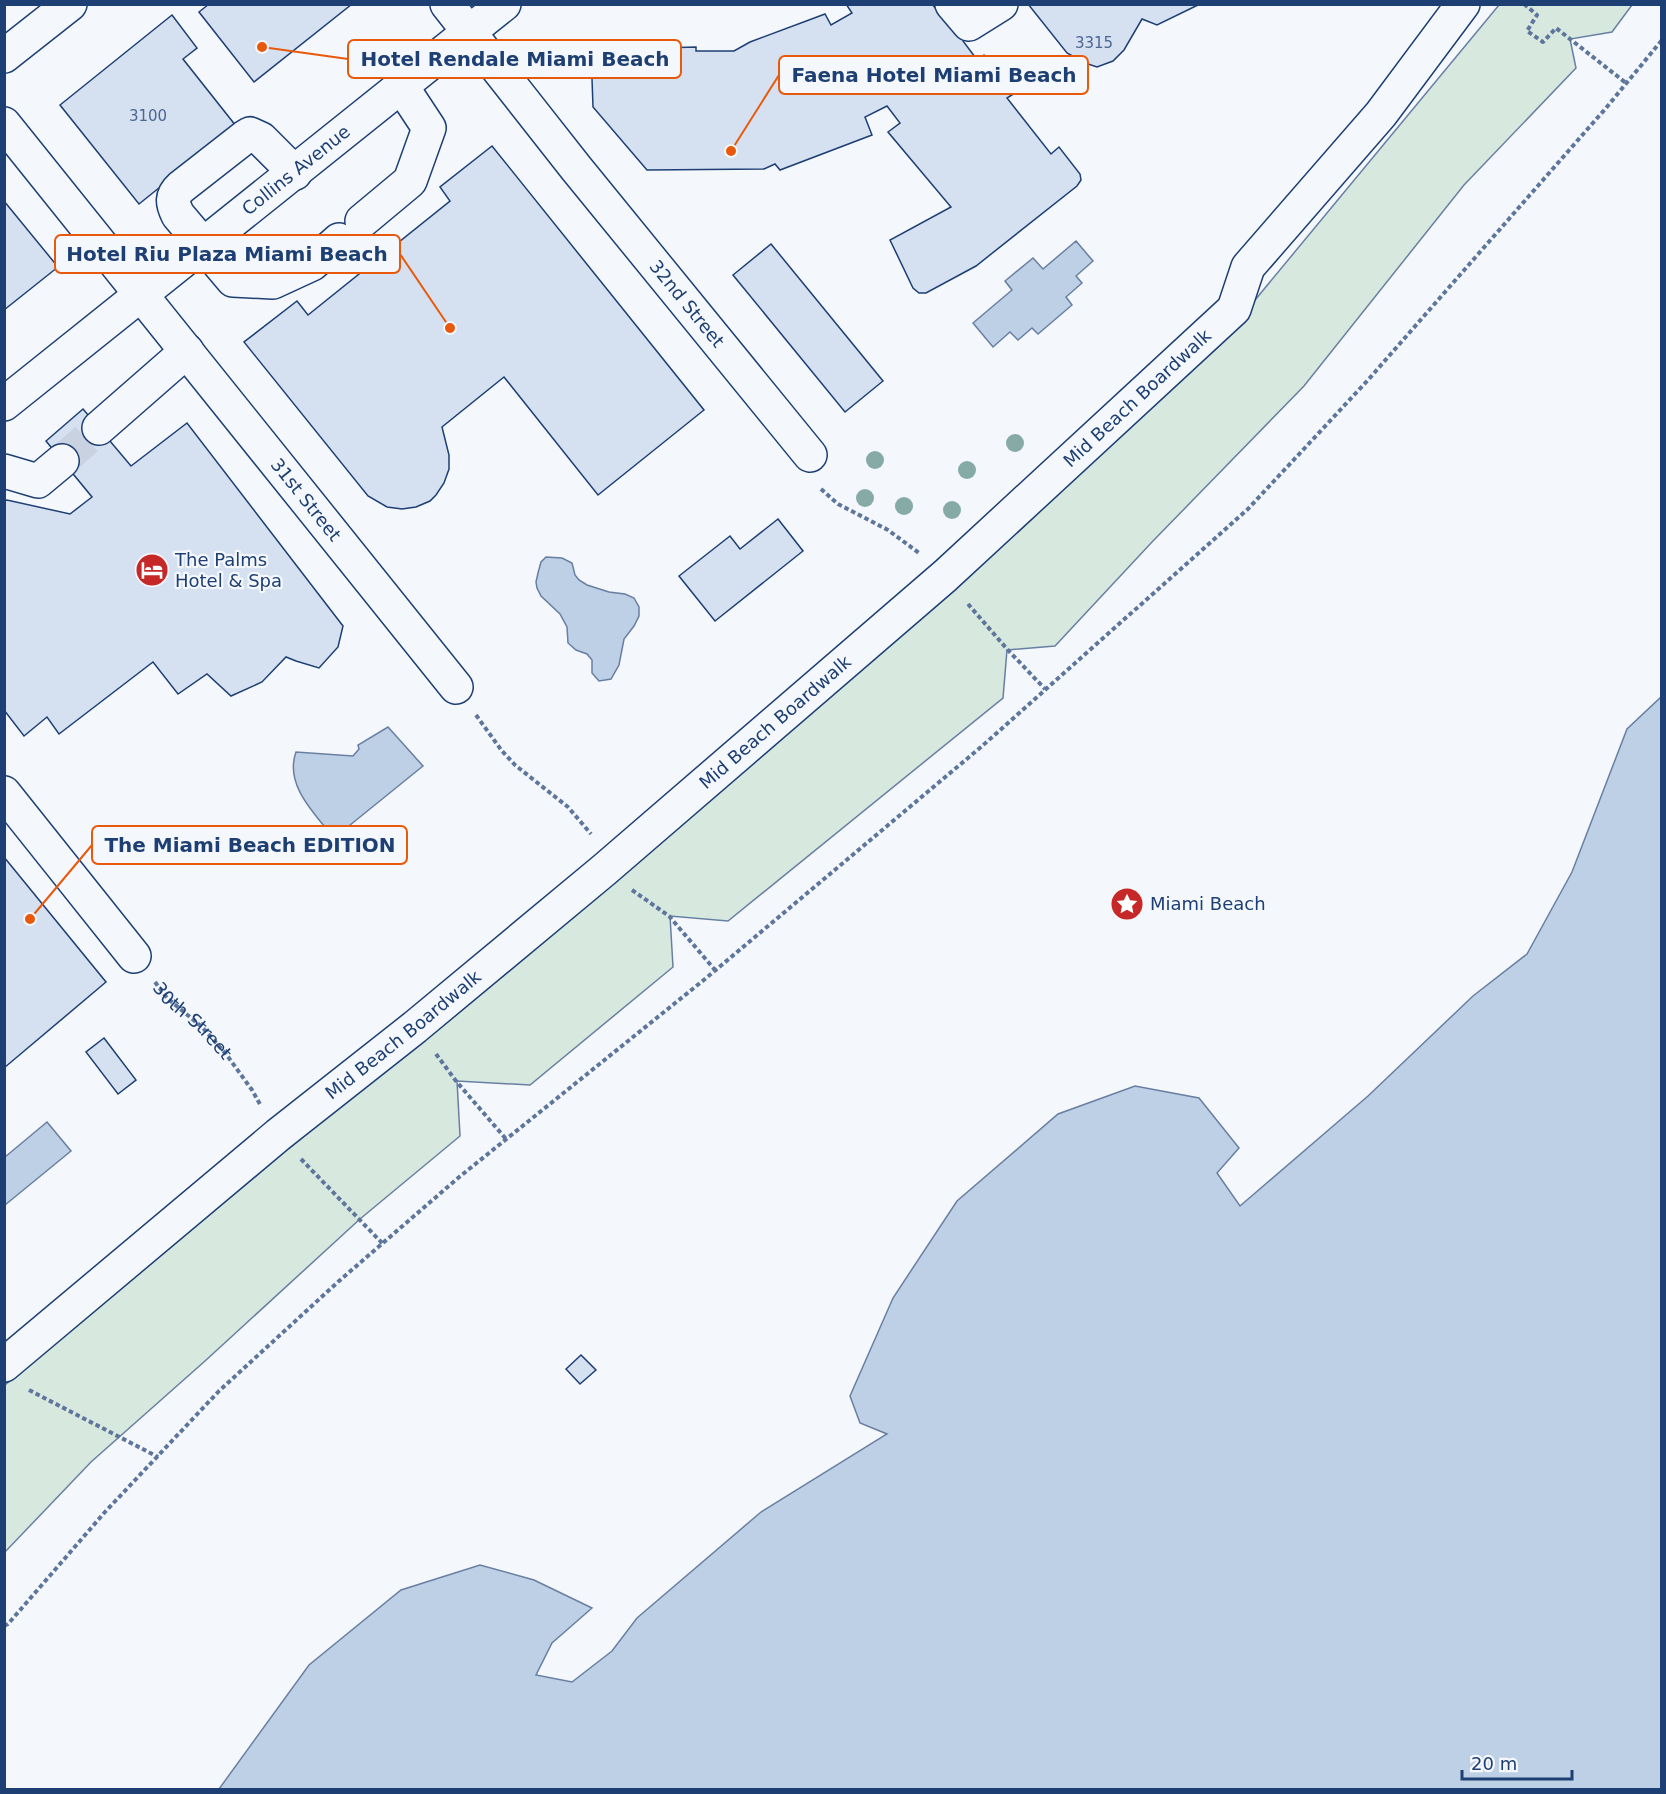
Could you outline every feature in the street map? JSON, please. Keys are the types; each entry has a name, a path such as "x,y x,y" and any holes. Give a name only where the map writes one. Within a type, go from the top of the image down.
{"street":[{"path":"4,56 70,4"},
{"name":"32nd Street","path":"447,4 468,33 810,455"},
{"name":"Collins Avenue","path":"4,404 504,4"},
{"path":"952,4 969,24 1001,4"},
{"name":"Mid Beach Boardwalk","path":"15,1376 278,1135 415,1027 604,870 945,576 1234,309 1248,267 1381,114 1463,4"},
{"path":"294,173 261,139 250,134 181,187 173,198 175,208 203,246 233,280 273,282 312,264 410,181 429,128 402,87"},
{"name":"31st Street","path":"4,124 456,687"},
{"path":"99,428 187,351"},
{"path":"4,471 38,481 62,461"},
{"path":"4,793 134,956"}],"path":[{"path":"1524,4 1537,15 1527,31 1543,42 1556,28 1626,83"},
{"path":"4,1626 105,1512 219,1392 382,1244 458,1178 715,970 981,747 1248,509 1368,380 1662,40"},
{"path":"810,455 810,470 814,480 825,494 838,504 872,520 897,536 945,576 1007,650 1045,689"},
{"path":"456,687 502,751 568,807 581,821 592,835 604,870 669,916 715,970"},
{"name":"30th Street","path":"134,956 167,998 201,1027 226,1054 252,1090 278,1135 382,1244"},
{"path":"415,1027 456,1081 506,1139"},
{"path":"15,1376 158,1456"}],"shaded area":[{"path":"1499,5 1632,5 1612,32 1570,39 1576,68 1464,185 1304,386 1152,542 1055,646 1007,650 1003,698 728,921 670,916 673,967 530,1085 457,1081 460,1136 360,1219 91,1462 5,1552 5,1385 688,816 1236,323"}],"water":[{"path":"1076,241 1093,261 1076,276 1082,283 1066,297 1072,305 1038,334 1032,328 1018,340 1010,332 993,347 973,323 1012,290 1005,281 1033,258 1043,269"},
{"path":"546,557 562,558 572,563 579,580 587,585 634,598 639,607 639,616 624,639 619,665 611,679 599,681 592,673 592,660 587,654 576,650 568,643 567,627 560,614 541,596 536,582 541,562"},
{"path":"1661,697 1661,1789 219,1789 309,1665 401,1590 480,1565 534,1580 592,1608 552,1643 536,1675 572,1682 612,1651 637,1618 761,1512 887,1434 860,1423 850,1396 893,1298 957,1201 1058,1114 1135,1086 1199,1098 1239,1148 1217,1173 1240,1206 1368,1096 1473,996 1527,954 1572,872 1627,729"},
{"path":"388,727 423,766 334,838 310,809 298,787 293,764 296,752 353,756 359,749 358,745"},
{"path":"47,1122 71,1151 5,1205 5,1157"}],"building":[{"path":"209,4 352,4 254,82 199,12"},
{"path":"846,4 932,4 946,21 971,36 963,41 978,61 984,55 1015,93 1007,98 1051,154 1059,147 1080,174 1081,180 1077,186 976,266 926,293 919,293 913,288 890,240 951,207 888,132 900,123 887,106 865,117 872,135 780,170 775,164 764,169 647,170 593,107 591,50 696,47 696,51 734,51 750,42 825,14 831,25 852,13"},
{"path":"1028,4 1200,4 1157,25 1142,19 1124,50 1113,61 1097,67 1067,53"},
{"path":"172,15 197,48 183,59 236,126 139,204 60,105"},
{"path":"492,146 704,410 598,495 504,377 442,427 449,455 449,469 436,495 430,501 416,507 402,509 387,507 368,496 244,342 297,301 308,315 450,201 440,187"},
{"path":"4,201 58,267 4,310"},
{"path":"771,244 883,381 845,412 733,275"},
{"name":"The Palms Hotel & Spa","path":"83,409 131,466 187,423 343,626 338,647 319,668 286,657 262,682 231,696 207,674 178,694 153,662 59,734 47,717 24,736 4,710 4,501 70,514 92,497 46,441"},
{"path":"778,519 803,551 715,621 679,576 730,536 740,549"},
{"path":"4,857 106,982 4,1068"},
{"path":"104,1038 136,1080 118,1094 86,1052"},
{"path":"581,1355 596,1370 580,1384 566,1369"}],"tunnel":[{"path":"62,461 99,428"}],"place":[{"name":"Hotel Rendale Miami Beach","path":"262,47"},
{"name":"Faena Hotel Miami Beach","path":"731,151"},
{"name":"Hotel Riu Plaza Miami Beach","path":"450,328"},
{"name":"The Palms Hotel & Spa","path":"152,570"},
{"name":"Miami Beach","path":"1127,904"},
{"name":"The Miami Beach EDITION","path":"30,919"}]}
